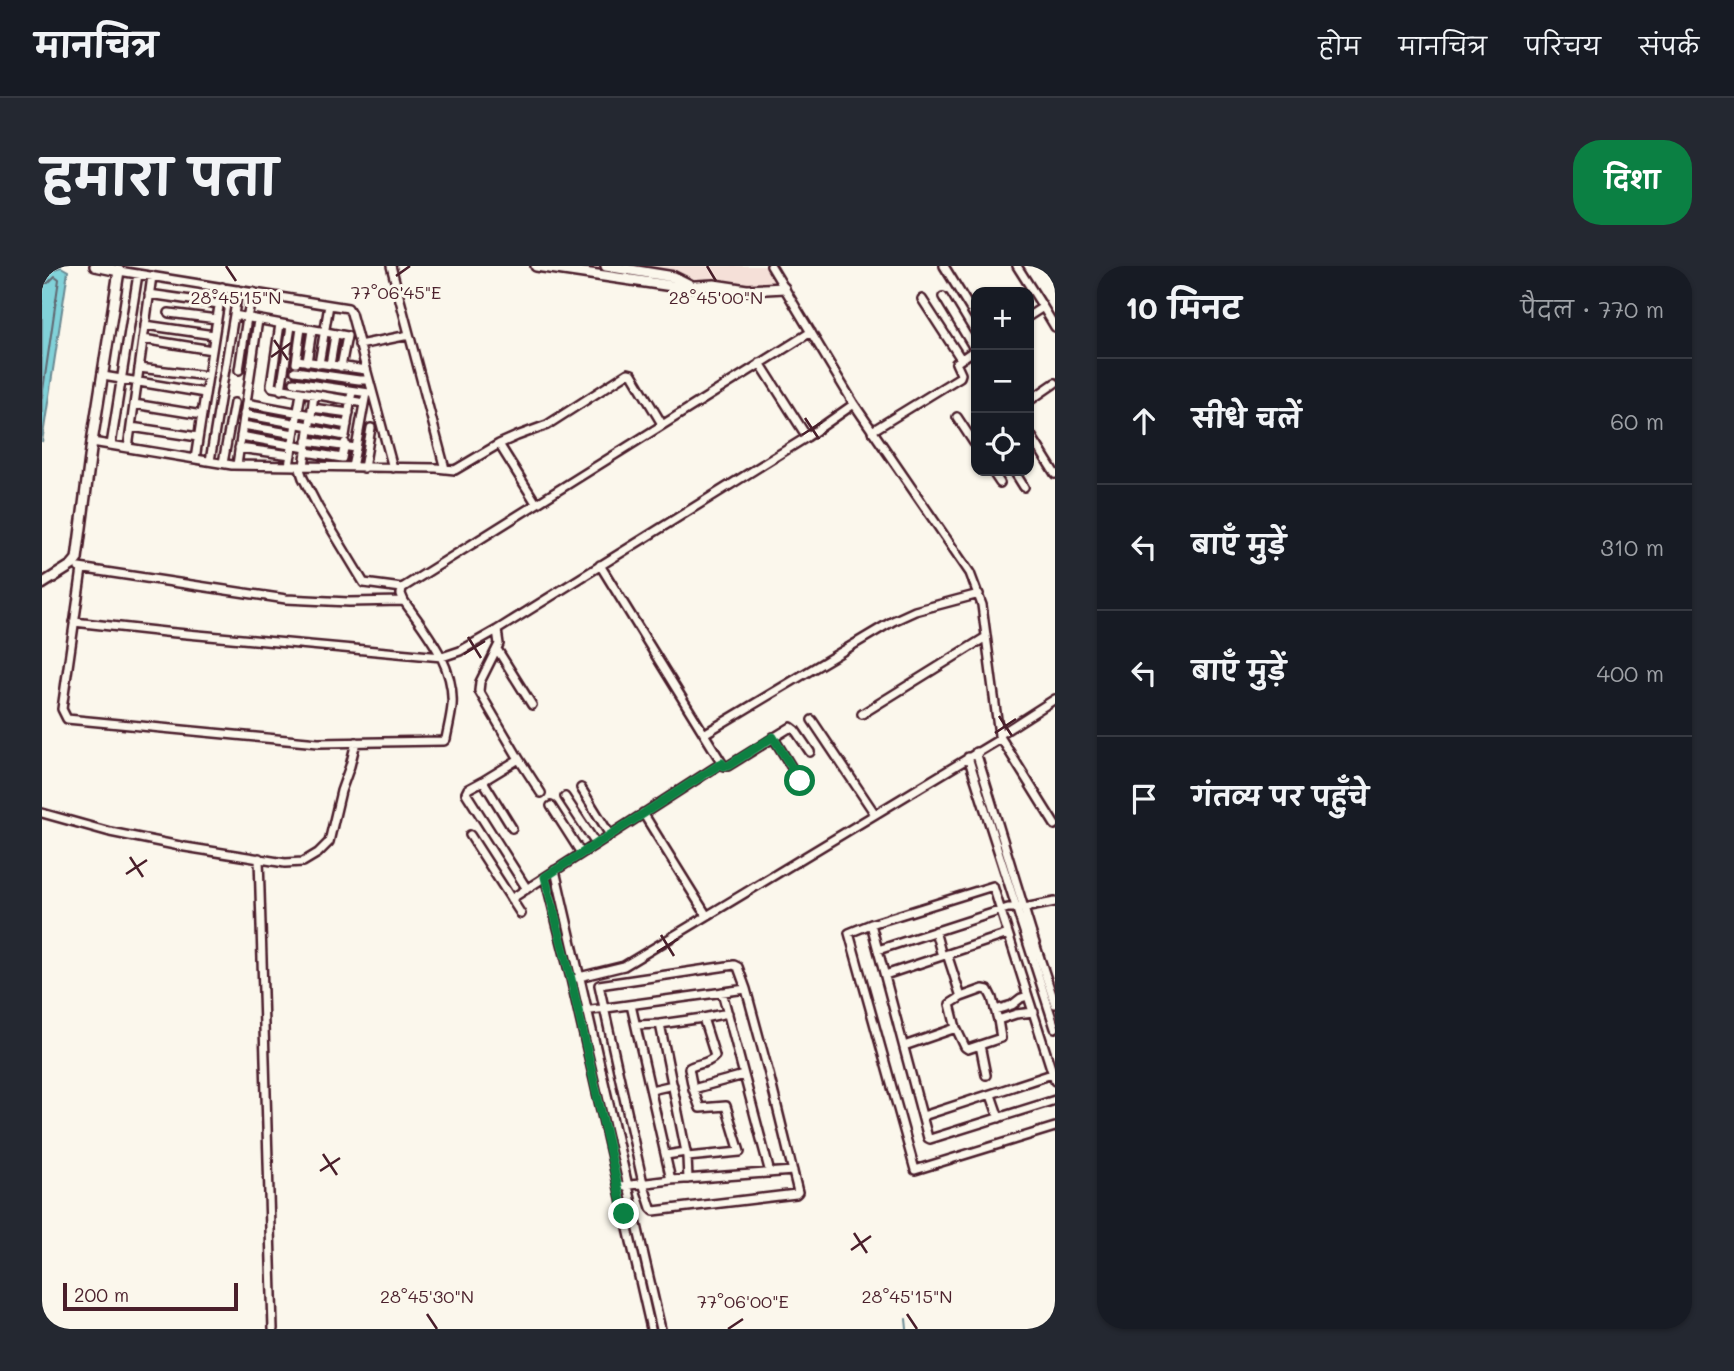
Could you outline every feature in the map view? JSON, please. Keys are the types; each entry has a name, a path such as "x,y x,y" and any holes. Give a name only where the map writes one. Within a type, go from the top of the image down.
{"street":[{"path":"95,266 348,308 366,370 369,393 393,468"},
{"path":"391,266 445,469"},
{"path":"536,266 679,287 721,285 747,290 784,288"},
{"path":"606,266 674,277 692,286"},
{"path":"771,266 854,404 970,573 979,594 999,737 1055,825"},
{"path":"944,266 971,308"},
{"path":"1017,266 1055,327"},
{"path":"119,271 77,559 74,622 62,709 67,719 318,743 446,740 452,704 447,671 442,657 404,601 402,588"},
{"path":"111,445 138,274"},
{"path":"128,448 152,276"},
{"path":"195,459 222,287"},
{"path":"210,461 238,290"},
{"path":"239,370 253,292"},
{"path":"149,294 219,304"},
{"path":"943,297 971,342"},
{"path":"922,299 961,359"},
{"path":"319,364 329,305"},
{"path":"1034,313 1043,307"},
{"path":"169,313 216,320"},
{"path":"234,315 335,335 347,336 356,331"},
{"path":"237,465 258,320"},
{"path":"279,324 271,385 273,388 364,402"},
{"path":"145,325 214,335"},
{"path":"281,390 291,326"},
{"path":"292,391 301,328"},
{"path":"307,362 312,330"},
{"path":"314,395 302,466 303,478 364,583 402,588 811,332"},
{"path":"330,365 335,335"},
{"path":"359,345 409,335"},
{"path":"341,367 347,336"},
{"path":"143,340 212,349"},
{"path":"872,431 960,377 955,365 971,353"},
{"path":"297,360 366,370"},
{"path":"760,363 807,437"},
{"path":"139,368 208,376"},
{"path":"295,371 368,380"},
{"path":"92,442 237,465 455,470 499,444 547,425 628,373 632,374 662,424"},
{"path":"103,376 205,393"},
{"path":"293,382 369,393"},
{"path":"1034,398 1055,383"},
{"path":"340,467 352,391"},
{"path":"289,466 301,393"},
{"path":"352,467 364,402 369,393"},
{"path":"223,463 234,403"},
{"path":"246,403 298,412 345,436"},
{"path":"134,404 202,415"},
{"path":"74,622 442,657 498,635 600,565 807,437 854,404"},
{"path":"244,414 296,424 349,413"},
{"path":"957,417 971,435"},
{"path":"310,419 347,425"},
{"path":"243,425 294,433"},
{"path":"131,427 198,437"},
{"path":"364,468 371,428"},
{"path":"241,436 307,447 356,448"},
{"path":"1034,440 1055,474"},
{"path":"499,444 536,503"},
{"path":"307,447 342,458"},
{"path":"239,448 291,455"},
{"path":"996,476 1000,482"},
{"path":"1017,476 1024,487"},
{"path":"600,565 724,766 793,727 810,752"},
{"path":"42,584 77,567 286,599 404,601"},
{"path":"704,734 893,621 915,611 979,594"},
{"path":"498,635 497,649 480,682 479,691 541,793"},
{"path":"862,714 986,637"},
{"path":"497,649 531,705"},
{"path":"571,979 624,966 968,757 1055,699"},
{"path":"812,720 875,814"},
{"path":"773,737 800,781"},
{"path":"42,813 110,832 185,847 299,863 310,859 327,845 356,742"},
{"path":"976,752 1055,1028"},
{"path":"968,757 1055,1004"},
{"path":"519,759 468,789 467,793 527,888"},
{"path":"511,899 722,763"},
{"path":"483,781 512,828"},
{"path":"581,788 610,835"},
{"path":"565,797 596,844"},
{"path":"551,806 581,853"},
{"path":"643,813 708,916"},
{"path":"470,835 521,915"},
{"path":"259,858 273,1329"},
{"path":"555,870 661,1329"},
{"path":"545,877 651,1329"},
{"path":"923,1116 1054,1077 993,886 851,930 849,935 915,1170 1055,1127"},
{"path":"878,950 1008,908 1055,902"},
{"path":"871,924 928,1138 1055,1100"},
{"path":"935,931 961,996"},
{"path":"885,975 1008,934"},
{"path":"734,965 738,967 746,989 798,1190 796,1194 654,1211 643,1183 599,986 734,965"},
{"path":"578,1011 746,989"},
{"path":"984,989 988,990 995,1010 1001,1038 966,1048 950,1004 961,996 984,989"},
{"path":"722,992 770,1173"},
{"path":"995,1010 1028,996"},
{"path":"631,1005 671,1180"},
{"path":"998,1020 1034,1012"},
{"path":"636,1025 660,1024 727,1013"},
{"path":"666,1155 740,1152 726,1106 700,1108 694,1089 689,1068 715,1056 703,1018"},
{"path":"660,1024 686,1154 688,1179"},
{"path":"904,1046 957,1028"},
{"path":"980,1045 986,1075"},
{"path":"694,1089 744,1075"},
{"path":"651,1090 673,1085"},
{"path":"991,1094 999,1118"},
{"path":"618,1186 793,1171"}],"shaded area":[{"path":"569,266 769,266 784,288 739,292"}],"water":[{"path":"61,267 68,271 42,442 42,290 47,271"}],"waterway":[{"path":"906,1319 907,1329"}],"route":[{"path":"624,1214 545,877 722,763 728,766 773,737 800,781"}]}
